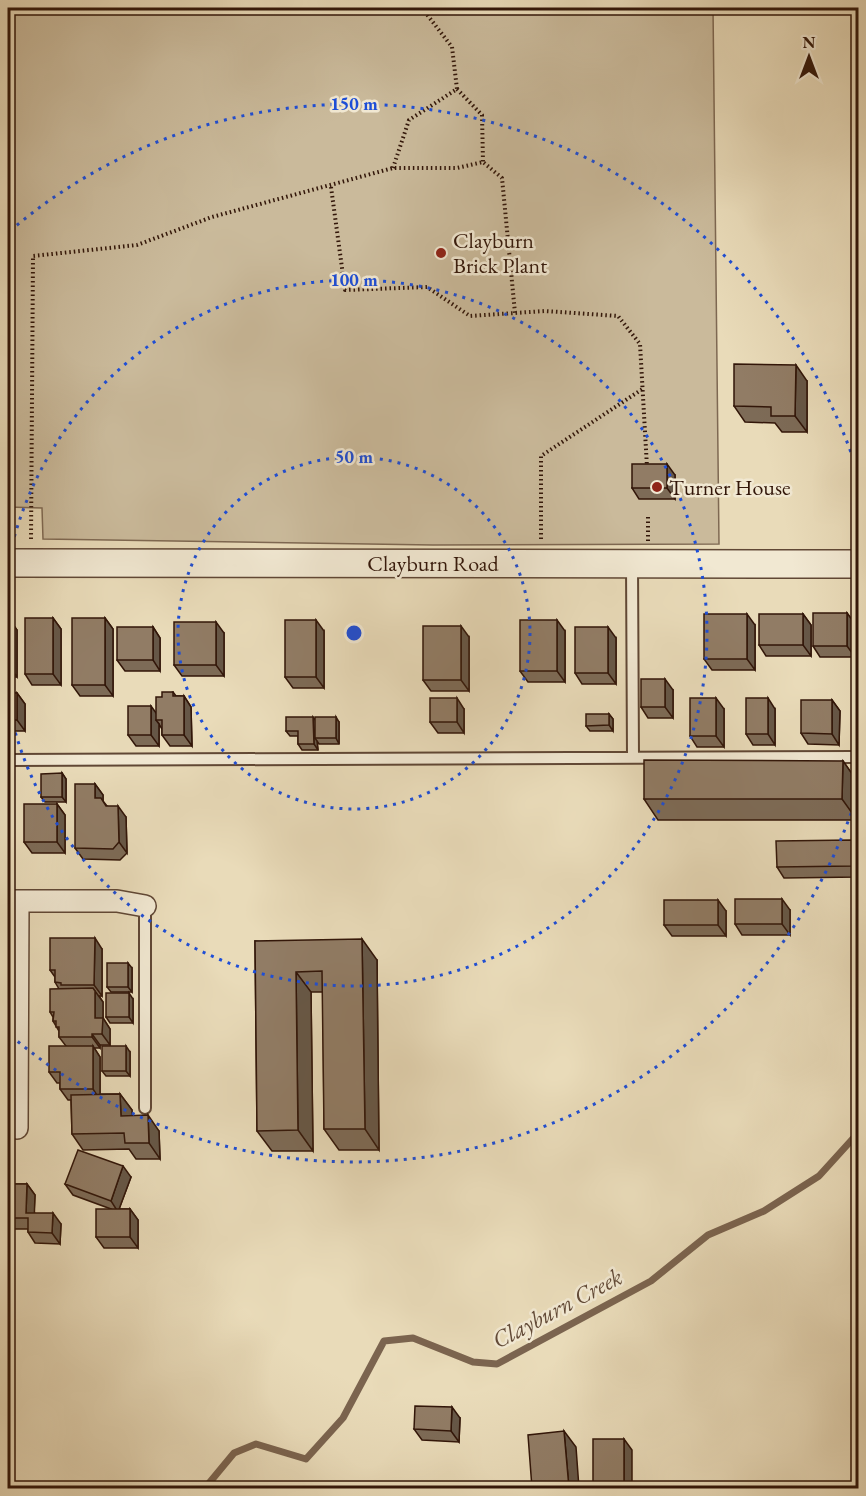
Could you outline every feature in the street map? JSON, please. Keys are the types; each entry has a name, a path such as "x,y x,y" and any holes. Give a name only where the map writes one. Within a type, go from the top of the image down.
{"street":[{"name":"Clayburn Road","path":"8,563 858,564"},
{"path":"16,1128 13,901 117,901 145,906"}],"lane":[{"path":"632,564 633,757"},
{"path":"8,760 858,757"},
{"path":"145,906 145,1108"}],"path":[{"path":"422,8 452,47 457,89 482,115 483,162 502,178 515,313"},
{"path":"393,168 409,120 457,89"},
{"path":"31,539 33,256 137,245 212,217 393,168 457,168 483,162"},
{"path":"332,186 345,291 427,287 470,316 544,311 618,316 640,344 647,467"},
{"path":"541,564 541,456 644,388"}],"shaded area":[{"path":"8,8 713,8 719,544 433,545 43,539 42,508 8,507"}],"building":[{"path":"734,364 796,365 795,416 771,416 771,407 734,406"},
{"path":"632,464 667,464 667,488 632,488"},
{"path":"813,613 847,613 847,646 813,646"},
{"path":"704,614 747,614 747,659 704,659"},
{"path":"759,614 803,614 803,645 759,645"},
{"path":"25,618 53,618 53,674 25,674"},
{"path":"72,618 105,618 105,685 72,685"},
{"path":"9,619 9,666 8,666"},
{"path":"285,620 316,620 316,677 285,677"},
{"path":"520,620 557,620 557,671 520,671"},
{"path":"174,622 216,622 216,665 174,665"},
{"path":"423,626 461,626 461,680 423,680"},
{"path":"117,627 153,627 153,660 117,660"},
{"path":"575,627 608,627 608,673 575,673"},
{"path":"641,679 665,679 665,707 641,707"},
{"path":"162,692 173,692 173,696 184,696 184,735 162,735 162,720 156,720 156,697 162,697"},
{"path":"8,693 17,693 17,720 8,720"},
{"path":"430,698 457,698 457,722 430,722"},
{"path":"690,698 716,698 716,736 690,736"},
{"path":"746,698 768,698 768,734 746,734"},
{"path":"801,700 832,700 832,734 801,733"},
{"path":"128,706 151,706 151,735 128,735"},
{"path":"586,714 609,714 609,725 586,726"},
{"path":"286,717 313,717 314,744 298,744 298,731 286,731"},
{"path":"315,717 336,717 336,738 315,738"},
{"path":"644,760 843,761 842,799 644,799"},
{"path":"62,773 62,797 41,797 41,774"},
{"path":"75,784 95,784 95,798 101,798 106,806 118,806 119,842 113,849 75,848"},
{"path":"24,804 57,804 57,842 24,842"},
{"path":"852,840 852,866 777,867 776,841"},
{"path":"735,899 782,899 782,924 735,924"},
{"path":"664,900 718,900 718,925 664,925"},
{"path":"50,938 95,938 94,985 61,985 55,982 55,970 50,970"},
{"path":"362,939 365,1129 324,1129 322,971 296,972 298,1130 257,1131 255,941"},
{"path":"107,963 128,963 128,987 107,987"},
{"path":"93,988 95,1018 103,1018 102,1034 92,1034 92,1037 59,1037 59,1027 56,1027 56,1021 53,1021 54,1012 50,1012 50,989"},
{"path":"106,993 129,993 129,1017 106,1017"},
{"path":"49,1046 93,1046 93,1089 60,1089 60,1072 49,1072"},
{"path":"102,1046 126,1046 126,1071 102,1071"},
{"path":"120,1094 121,1116 148,1115 149,1143 125,1143 124,1133 72,1134 71,1095"},
{"path":"78,1150 123,1166 111,1201 65,1184"},
{"path":"8,1184 27,1184 26,1213 53,1213 52,1233 28,1232 28,1218 8,1218"},
{"path":"96,1209 130,1209 130,1237 96,1237"},
{"path":"415,1406 452,1407 451,1431 414,1429"},
{"path":"564,1431 569,1488 532,1488 528,1435"},
{"path":"593,1439 624,1439 624,1488 593,1488"}],"waterway":[{"name":"Clayburn Creek","path":"205,1488 234,1453 256,1444 306,1459 343,1418 384,1341 413,1338 473,1362 497,1364 651,1281 708,1235 764,1211 819,1176 858,1133"}],"place":[{"name":"Clayburn Brick Plant","path":"441,253"},
{"name":"Turner House","path":"657,487"}]}
